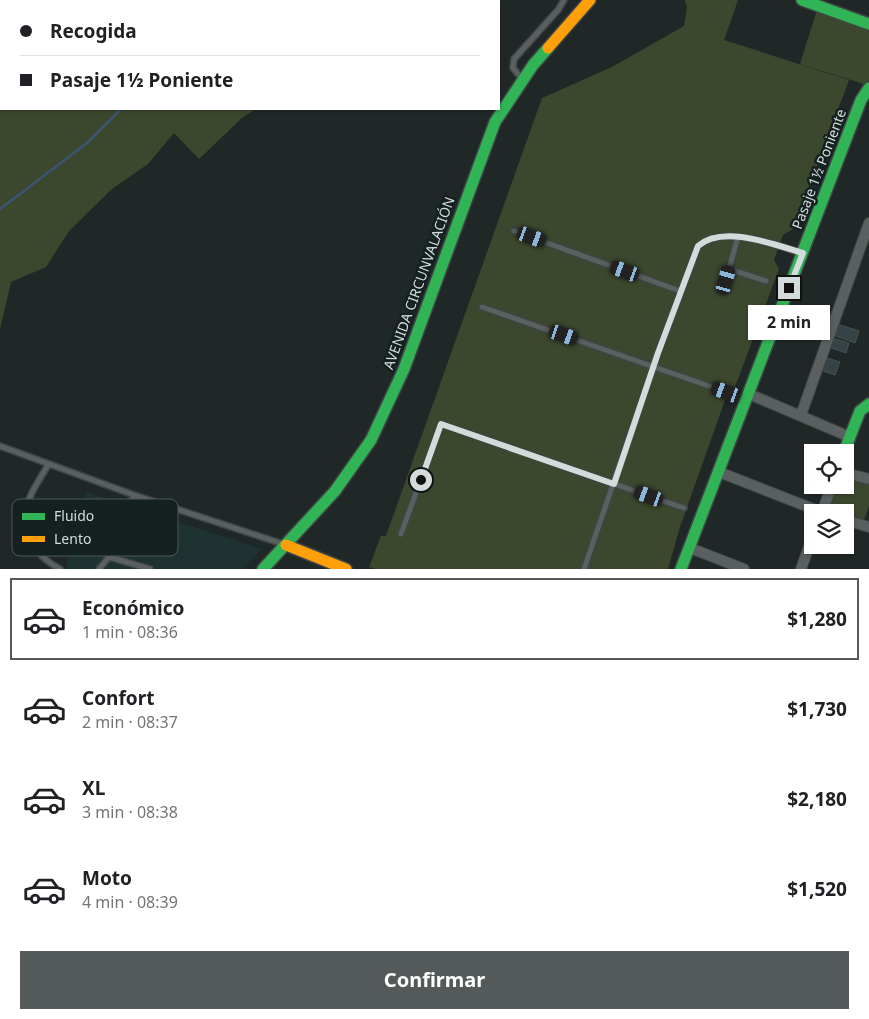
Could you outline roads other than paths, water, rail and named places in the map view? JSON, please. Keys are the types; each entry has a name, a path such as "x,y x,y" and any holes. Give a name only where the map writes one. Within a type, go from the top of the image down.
{"main road":[{"name":"AVENIDA CIRCUNVALACIÓN","path":"263,569 335,491 360,457 380,423 404,369 488,136 503,107 523,79 590,0"},
{"path":"802,0 820,3 869,24"},
{"name":"Pasaje 1½ Poniente","path":"681,569 861,100 869,88"},
{"path":"847,444 860,411 869,404"},
{"path":"286,545 346,569"}],"street":[{"path":"801,415 869,223"},
{"path":"749,394 850,437"},
{"path":"719,472 804,505"},
{"path":"854,475 869,479"},
{"path":"854,523 869,527"},
{"path":"690,548 744,569"},
{"path":"801,569 806,554"}],"lane":[{"path":"523,79 513,68 514,59 558,10 564,0"},
{"path":"514,230 680,291"},
{"path":"584,569 680,291 698,246 713,238 738,237 803,253"},
{"path":"723,290 738,237"},
{"path":"729,269 766,282"},
{"path":"482,307 726,392"},
{"path":"401,534 441,424 684,508"},
{"path":"0,446 143,499"},
{"path":"31,499 35,487 48,465"},
{"path":"178,510 286,545"},
{"path":"41,556 60,569"},
{"path":"99,569 109,557 150,569"}],"waterway":[{"path":"0,209 87,143 120,110"}]}
